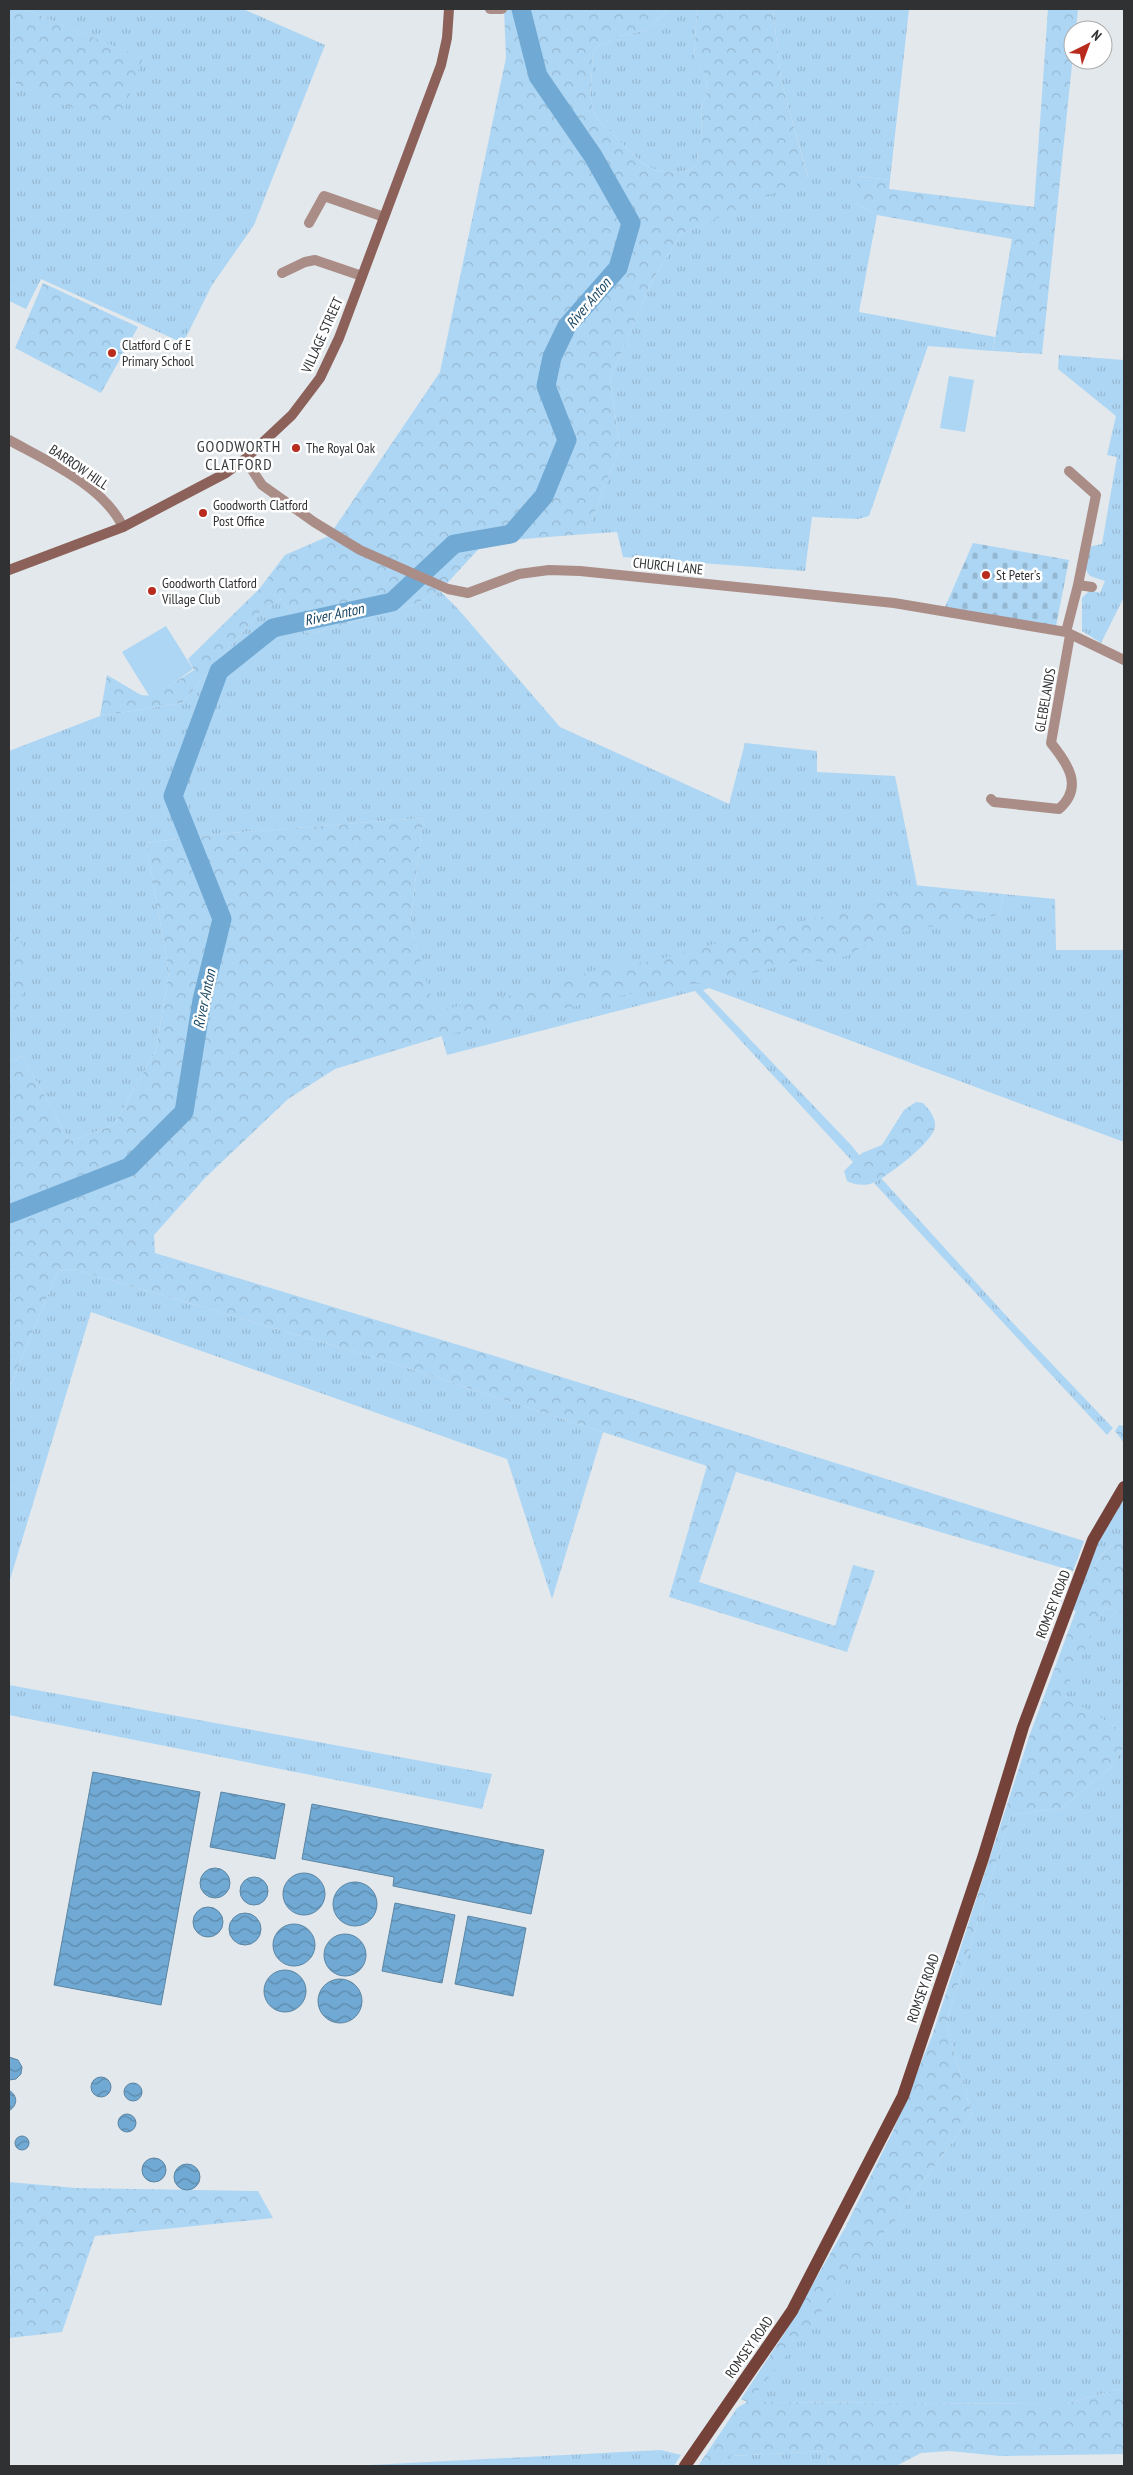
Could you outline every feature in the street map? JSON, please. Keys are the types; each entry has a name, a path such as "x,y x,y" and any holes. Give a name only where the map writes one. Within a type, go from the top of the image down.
{"main road":[{"name":"ROMSEY ROAD","path":"684,2466 792,2311 903,2096 983,1858 1026,1718 1094,1540 1124,1487"}],"street":[{"name":"VILLAGE STREET","path":"9,570 124,527 226,473 245,460 292,415 320,378 340,338 441,65 447,38 449,9"},
{"path":"490,9 502,9"},
{"path":"309,223 324,196 384,217"},
{"path":"282,273 305,262 315,260 362,276"},
{"name":"BARROW HILL","path":"9,440 60,468 104,500 116,512 124,527"},
{"name":"CHURCH LANE","path":"245,460 262,485 287,504 360,550 448,589 468,593 518,574 549,570 580,571 894,603 1068,634 1124,660"},
{"name":"GLEBELANDS","path":"991,799 994,802 1059,808 1069,800 1073,780 1064,759 1051,743 1068,634 1096,495 1069,471"},
{"path":"1078,585 1092,587"}],"green space":[{"path":"9,9 24,9 143,58 118,127 9,81"},
{"path":"24,9 243,9 325,45 254,225 212,285 183,343 41,279 26,309 9,301 9,81 118,126 142,58"},
{"path":"504,9 669,9 646,30 621,36 598,46 593,52 590,97 594,113 599,121 642,163 655,170 676,172 697,166 698,148 702,139 701,109 708,90 705,75 694,56 697,9 773,9 781,80 808,178 681,234 653,279 610,378 620,448 586,534 485,542 440,591 413,605 307,635 281,599 259,613 182,703 100,716 107,675 141,695 153,696 194,670 188,659 260,588 285,555 329,536 440,372 506,58"},
{"path":"669,9 697,9 694,56 705,75 708,90 701,109 702,139 698,148 697,166 676,172 655,170 642,163 599,121 594,113 590,97 593,52 598,46 621,36 646,30"},
{"path":"773,9 909,9 890,180 857,176 857,204 877,215 859,312 995,337 993,351 928,346 869,516 858,519 812,517 805,571 623,557 617,532 586,534 620,448 610,378 653,279 681,234 808,177 781,80"},
{"path":"1048,9 1078,9 1077,20 1063,20 1063,70 1071,70 1042,354 993,351 1012,239 877,215 857,204 857,176 890,180 889,189 1034,207"},
{"path":"43,283 138,327 101,393 15,348"},
{"path":"1059,355 1124,360 1124,597 1101,643 1082,631 1082,598 1090,590 1100,593 1105,581 1090,576 1086,570 1088,547 1102,544 1117,457 1107,455 1116,416 1058,369"},
{"path":"949,376 974,380 965,432 940,428"},
{"path":"973,543 1069,560 1056,626 945,607"},
{"path":"440,591 458,609 560,727 729,804 745,743 817,751 817,772 895,776 917,885 905,929 999,915 1003,894 1055,899 1056,950 1124,950 1124,1142 709,988 703,990 860,1156 853,1162 695,991 447,1055 410,925 423,818 217,834 146,843 169,972 156,1050 114,1125 70,1141 22,1056 9,1064 14,930 9,916 9,751 100,716 182,703 259,613 281,599 307,635 413,605"},
{"path":"166,626 193,669 151,699 122,652"},
{"path":"423,818 410,925 435,1011 535,990 608,966 653,961 775,927 867,907 886,901 903,884 1003,894 999,915 883,935 846,956 824,962 802,960 742,976 628,994 442,1036 335,1069 288,1099 205,1178 154,1235 155,1253 485,1353 1084,1541 1073,1571 736,1472 699,1582 835,1626 853,1565 875,1571 847,1652 669,1597 707,1466 386,1361 73,1269 58,1271 9,1389 9,1064 22,1056 70,1141 114,1125 156,1050 169,972 146,843 217,834"},
{"path":"9,916 30,962 12,1031 9,1030"},
{"path":"916,1102 923,1103 930,1111 934,1120 935,1127 926,1141 898,1167 873,1183 860,1185 847,1181 844,1171 862,1153 882,1145 904,1110"},
{"path":"881,1178 1011,1321 1113,1428 1107,1435 874,1183"},
{"path":"73,1269 386,1361 603,1432 552,1599 507,1459 91,1312 9,1583 9,1389 58,1271"},
{"path":"1119,1425 1124,1426 1124,1443 1115,1431"},
{"path":"1124,1496 1124,1539 1114,1544 1098,1559 1088,1579 1077,1611 1072,1610 1102,1533"},
{"path":"1124,1539 1124,1614 1105,1607 1063,1695 1124,1732 1124,1747 1111,1767 1062,1808 1011,1815 946,2023 972,2115 903,2209 749,2402 1063,2404 1124,2388 1124,2454 1000,2456 950,2451 921,2453 896,2466 829,2466 828,2451 730,2456 720,2466 698,2466 737,2408 747,2402 741,2399 784,2334 845,2228 893,2131 932,2036 1030,1734 1090,1573 1108,1548"},
{"path":"1105,1607 1124,1614 1124,1732 1062,1695"},
{"path":"9,1685 492,1774 482,1809 9,1715"},
{"path":"1124,1747 1124,2388 1063,2404 748,2402 903,2209 972,2115 946,2023 1011,1815 1062,1808 1111,1767"},
{"path":"9,2182 76,2188 258,2191 273,2218 95,2236 62,2332 9,2338"},
{"path":"661,2450 681,2455 674,2466 351,2466"},
{"path":"828,2451 829,2466 720,2466 730,2456"}],"water":[{"path":"93,1772 200,1792 161,2005 54,1985"},
{"path":"221,1792 285,1804 275,1859 210,1847"},
{"path":"312,1804 544,1850 531,1914 393,1886 394,1877 302,1859"},
{"path":"215,1868 226,1872 230,1883 226,1894 215,1898 204,1894 200,1883 204,1872"},
{"path":"308,1873 316,1876 322,1882 325,1894 322,1906 316,1912 300,1915 292,1912 286,1906 283,1890 286,1882 292,1876"},
{"path":"254,1877 264,1881 268,1891 264,1901 254,1905 244,1901 240,1891 244,1881"},
{"path":"355,1882 367,1886 373,1892 377,1904 373,1916 367,1922 355,1926 343,1922 337,1916 333,1904 337,1892 343,1886"},
{"path":"395,1903 455,1915 442,1983 382,1971"},
{"path":"208,1907 214,1908 222,1916 222,1928 214,1936 208,1937 202,1936 194,1928 193,1922 194,1916 202,1908"},
{"path":"245,1913 256,1918 261,1929 256,1940 245,1945 234,1940 229,1929 234,1918"},
{"path":"468,1916 526,1928 513,1996 455,1984"},
{"path":"290,1924 298,1924 309,1930 315,1945 309,1960 298,1966 290,1966 279,1960 273,1949 273,1941 279,1930"},
{"path":"349,1934 357,1937 363,1943 366,1955 363,1967 357,1973 341,1976 333,1973 327,1967 324,1951 327,1943 333,1937"},
{"path":"289,1970 297,1973 303,1979 306,1991 303,2003 297,2009 281,2012 273,2009 267,2003 264,1987 267,1979 273,1973"},
{"path":"340,1979 352,1983 358,1989 362,2001 358,2013 352,2019 340,2023 328,2019 322,2013 318,2001 322,1989 328,1983"},
{"path":"9,2057 18,2060 22,2067 21,2074 16,2079 9,2080"},
{"path":"101,2077 108,2080 111,2087 108,2094 101,2097 94,2094 91,2087 94,2080"},
{"path":"129,2083 137,2083 142,2088 140,2099 129,2101 124,2096 124,2088"},
{"path":"9,2090 16,2100 14,2106 9,2111"},
{"path":"123,2114 131,2114 136,2119 134,2130 123,2132 118,2127 118,2119"},
{"path":"22,2136 27,2138 29,2143 27,2148 22,2150 17,2148 15,2143 17,2138"},
{"path":"154,2158 162,2162 166,2170 162,2178 154,2182 146,2178 142,2170 146,2162"},
{"path":"187,2164 196,2168 200,2177 196,2186 187,2190 178,2186 174,2177 178,2168"}],"waterway":[{"name":"River Anton","path":"9,1214 129,1167 184,1112 202,1000 222,919 173,796 219,671 273,628 392,602 454,544 511,534 544,496 567,440 546,386 552,357 567,326 618,268 631,223 593,156 538,76 521,9"}],"place":[{"name":"Clatford C of E Primary School","path":"112,353"},
{"name":"The Royal Oak","path":"296,448"},
{"name":"Goodworth Clatford Post Office","path":"203,513"},
{"name":"St Peter's","path":"986,575"},
{"name":"Goodworth Clatford Village Club","path":"152,591"}],"district":[{"name":"GOODWORTH CLATFORD","path":"239,455"}]}
